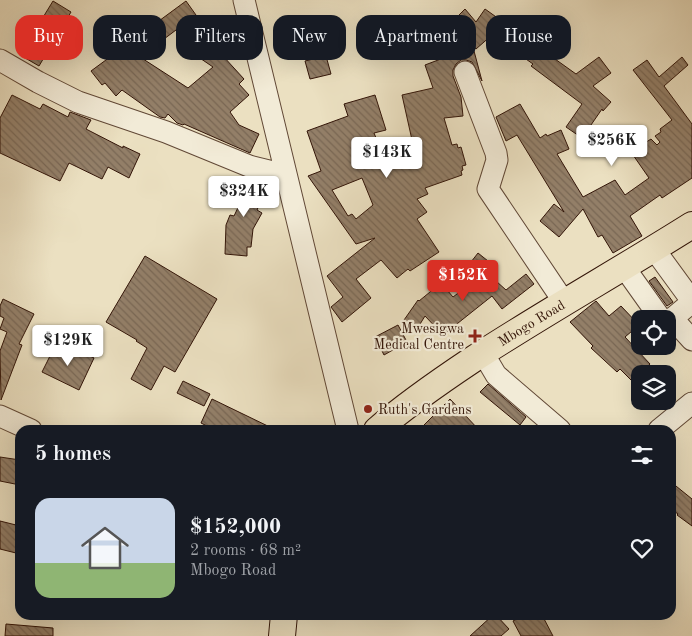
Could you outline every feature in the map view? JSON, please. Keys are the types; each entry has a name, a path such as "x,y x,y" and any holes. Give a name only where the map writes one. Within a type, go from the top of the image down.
{"main road":[{"name":"Mbogo Road","path":"383,425 401,410 483,353 692,225"},
{"path":"282,636 284,620"}],"street":[{"path":"244,0 347,425"},
{"path":"0,60 78,102 166,132 249,166 285,175"},
{"path":"465,72 496,153 496,160 488,189 564,302"},
{"path":"654,249 692,301 676,313"},
{"path":"624,267 659,310"},
{"path":"676,327 692,340"},
{"path":"483,353 496,375 554,425"},
{"path":"665,425 692,403"},
{"path":"0,416 20,425"}],"building":[{"path":"53,1 71,12 69,15 44,15"},
{"path":"186,1 196,15 176,15 176,30 166,38 166,16"},
{"path":"465,9 470,15 459,15"},
{"path":"485,9 493,15 486,15 486,40 476,49 476,22"},
{"path":"599,57 611,73 593,86 611,102 603,111 602,109 582,138 566,127 582,104 531,66 533,64 527,60 556,60 576,74"},
{"path":"682,57 688,65 664,86 692,124 692,178 662,198 660,195 630,216 642,236 613,253 602,235 598,237 583,209 559,237 540,221 554,204 564,212 517,135 506,141 496,117 520,104 540,138 546,134 547,136 561,130 569,149 557,154 583,197 615,180 625,195 649,178 631,152 651,139 657,145 660,142 655,136 661,132 660,129 672,120 633,70 647,60 659,77"},
{"path":"476,58 482,81 472,62 466,60"},
{"path":"29,60 43,60 39,66"},
{"path":"106,60 145,60 188,88 213,67 203,60 227,60 244,79 239,84 249,95 230,112 239,125 259,134 250,153 184,124 177,123 168,114 165,118 160,117 122,90 116,96 105,83 102,85 91,71"},
{"path":"327,60 331,74 310,79 305,61"},
{"path":"438,60 461,60 453,70 453,76 461,97 463,116 444,118 452,145 457,144 458,148 461,147 466,165 462,166 462,175 425,188 428,194 417,199 427,212 417,219 439,252 410,271 408,269 397,278 381,260 356,279 371,298 342,322 331,307 343,297 327,276 375,238 356,244 308,176 321,171 307,131 348,116 344,104 375,95 386,130 374,133 386,162 414,149 402,95 433,88 425,65","holes":["362,178 373,205 356,219 352,214 348,216 332,190"]},
{"path":"12,95 40,109 43,104 68,117 70,112 91,120 86,129 123,148 123,146 140,154 129,178 108,167 102,179 69,163 60,181 0,153 0,118"},
{"path":"242,177 268,184 257,210 262,213 253,229 251,247 247,247 247,256 225,254 226,225 230,215 234,216 245,193 237,190"},
{"path":"478,253 488,261 481,270 471,262"},
{"path":"145,256 217,299 175,372 164,366 151,390 131,379 147,348 106,322"},
{"path":"486,272 506,290 526,274 534,284 502,309 492,296 443,335 425,316 417,329 404,320 418,300 441,283 453,297"},
{"path":"655,277 673,302 667,306 649,281"},
{"path":"3,299 34,314 19,344 22,345 1,400 0,351 7,332 0,329 4,318 0,316 0,306"},
{"path":"596,301 609,316 621,306 631,317 631,332 625,337 631,343 631,355 642,355 650,364 631,365 631,380 620,369 617,372 591,348 593,346 570,322"},
{"path":"398,325 407,342 384,355 375,337"},
{"path":"55,346 73,355 76,349 94,358 79,390 42,372"},
{"path":"183,381 210,394 204,406 177,393"},
{"path":"488,384 526,417 520,425 480,392"},
{"path":"212,399 266,425 205,425 201,423"},
{"path":"450,399 474,425 424,425"},
{"path":"0,457 15,459 15,484 0,481"},
{"path":"676,486 692,499 692,526 676,513"},
{"path":"0,521 15,525 15,553 0,549"},
{"path":"488,620 501,620 509,629 501,636 470,636"},
{"path":"545,620 553,636 521,636 513,621"},
{"path":"6,624 53,628 53,636 5,636"}],"place":[{"name":"Mwesigwa Medical Centre","path":"475,336"},
{"name":"Ruth's Gardens","path":"368,409"}]}
